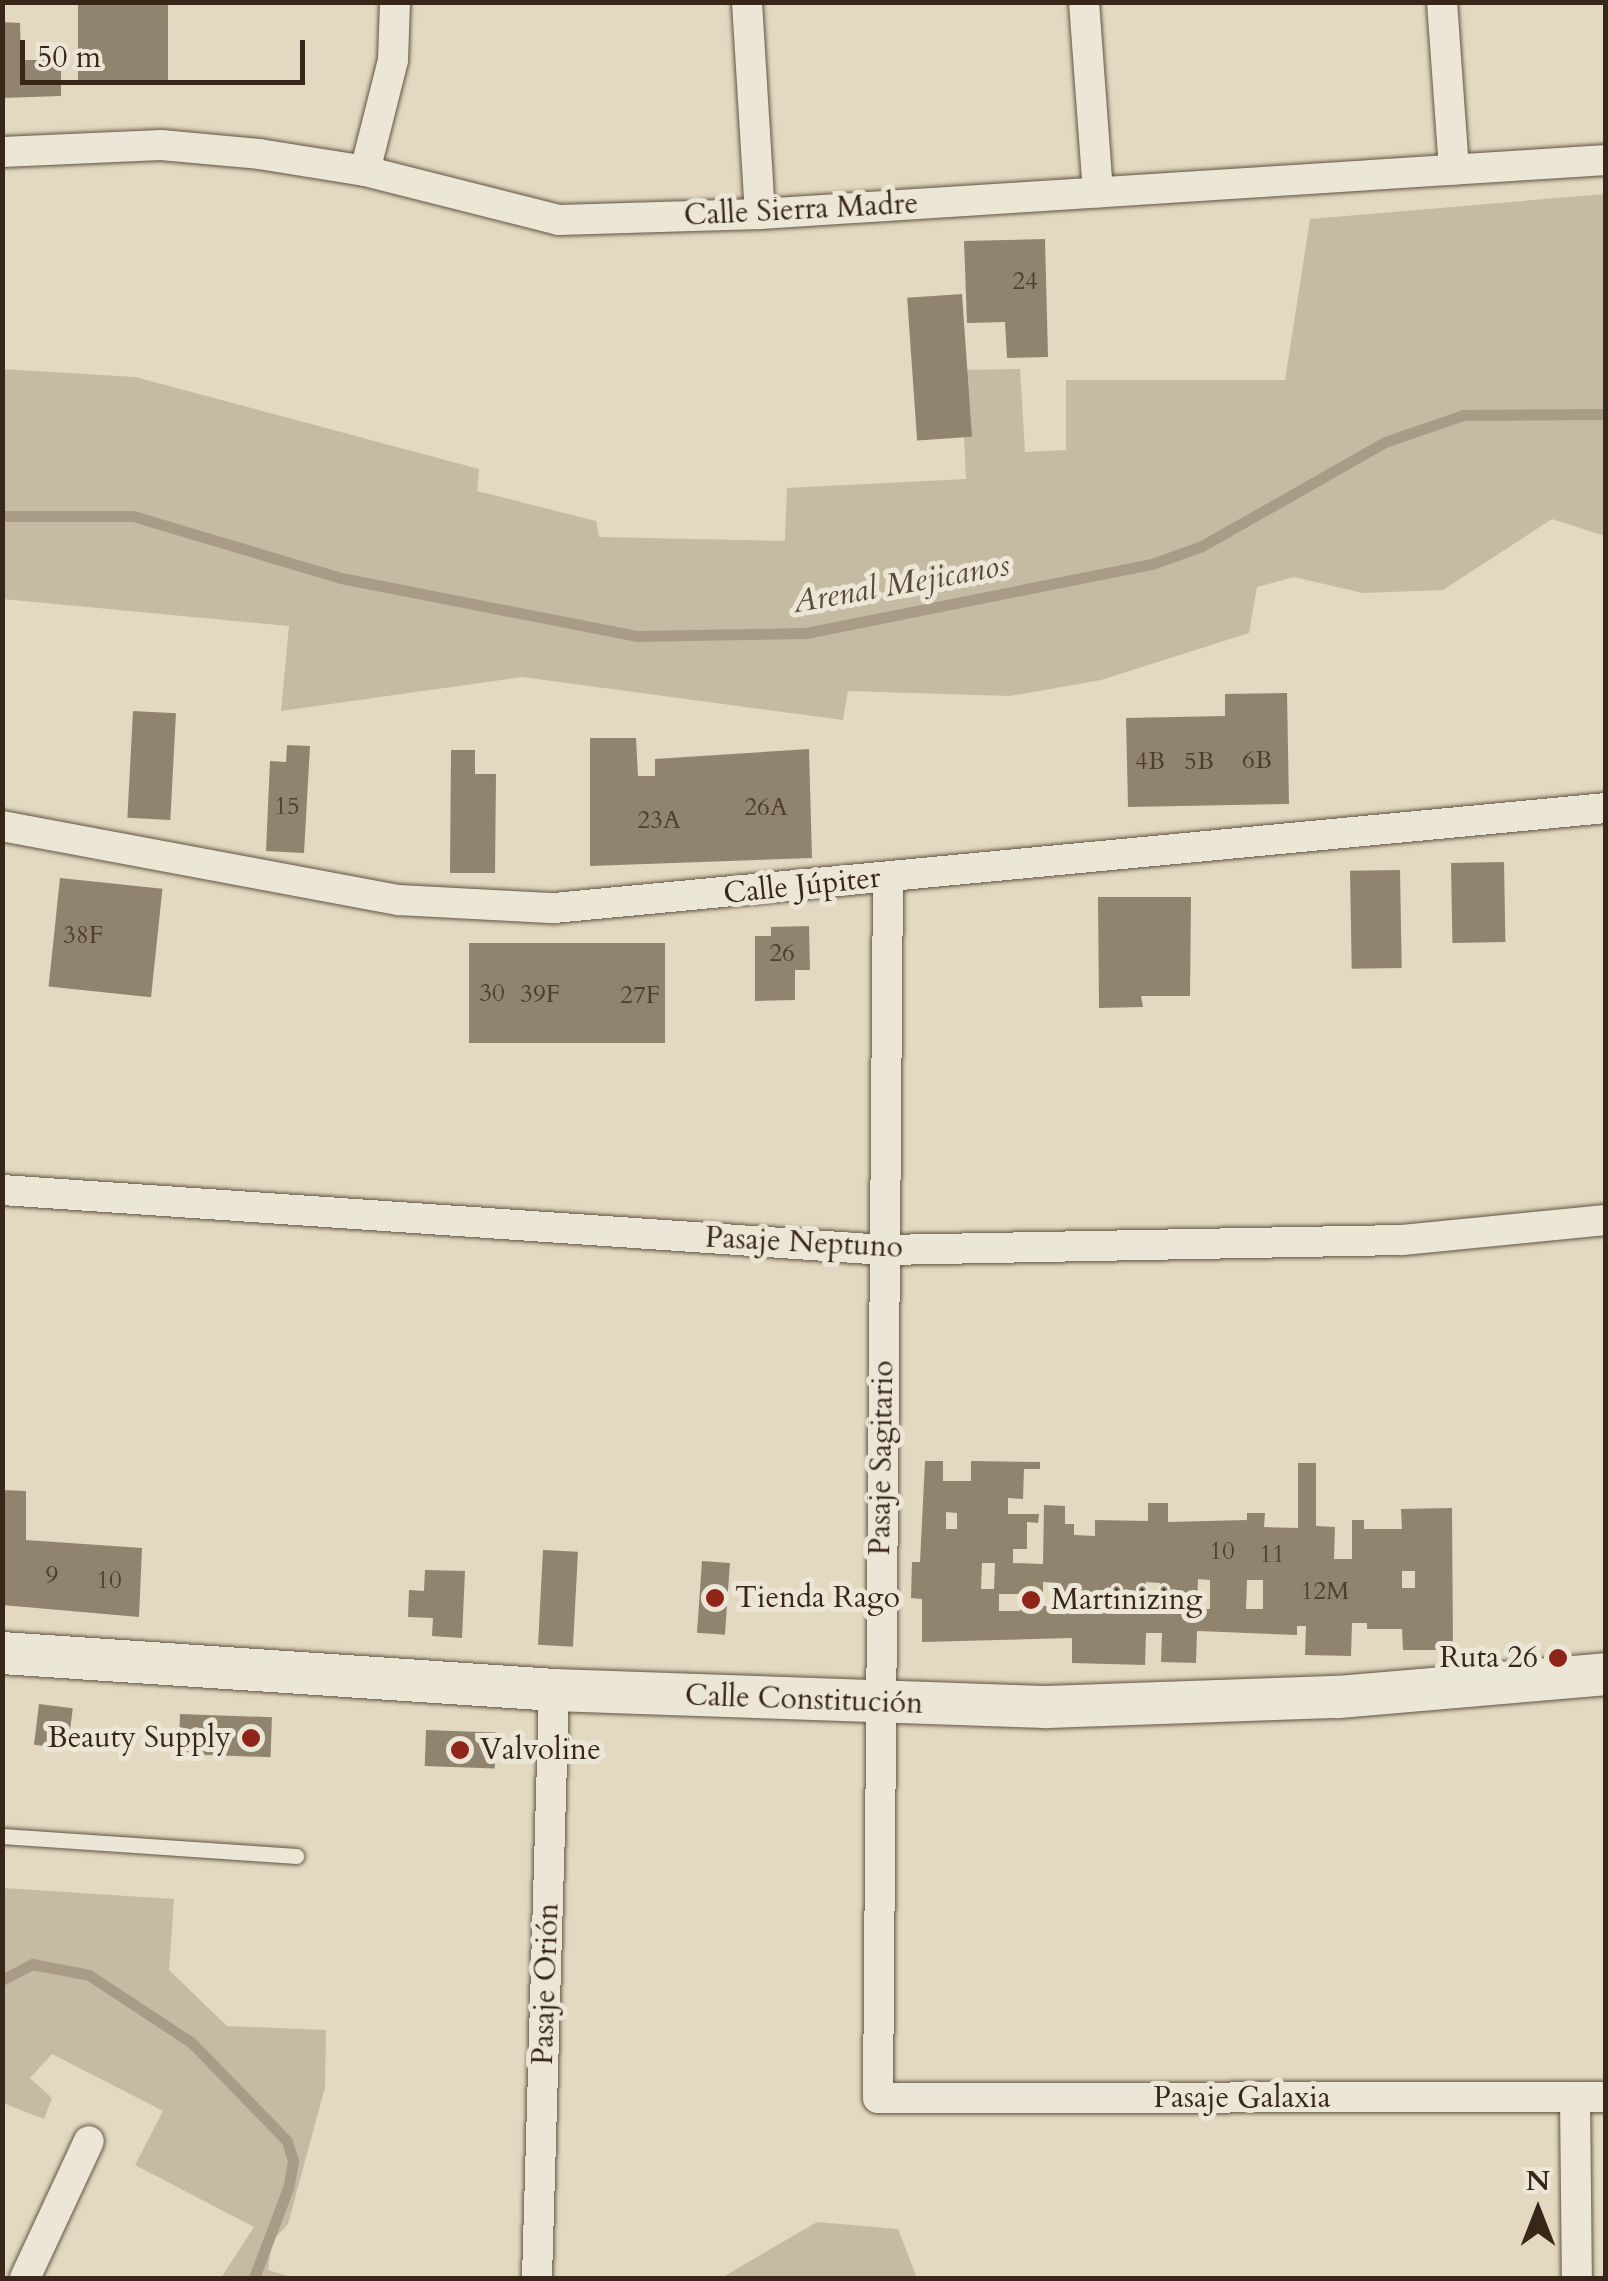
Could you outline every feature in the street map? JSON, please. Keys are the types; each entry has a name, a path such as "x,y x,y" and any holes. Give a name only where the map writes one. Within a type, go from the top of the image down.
{"main road":[{"name":"Calle Constitución","path":"2,1653 554,1690 876,1704 1205,1703 1606,1674"}],"street":[{"path":"365,171 393,60 395,2"},
{"path":"747,2 760,214"},
{"path":"1084,2 1098,192"},
{"path":"1442,2 1454,170"},
{"name":"Calle Sierra Madre","path":"2,152 161,145 365,171 559,220 760,214 1606,160"},
{"name":"Calle Júpiter","path":"2,826 330,888 471,906 606,905 1606,808"},
{"name":"Pasaje Sagitario","path":"878,2098 876,1704 888,878"},
{"name":"Pasaje Neptuno","path":"2,1190 885,1250 1402,1240 1606,1220"},
{"name":"Pasaje Orión","path":"536,2278 554,1690"},
{"name":"Pasaje Galaxia","path":"878,2098 1606,2097"},
{"path":"1574,2098 1577,2278"},
{"path":"25,2278 89,2141"}],"lane":[{"path":"2,1836 296,1856"}],"shaded area":[{"path":"1605,194 1605,536 1552,519 1443,590 1363,593 1294,577 1257,587 1249,633 1101,680 1010,696 848,691 843,720 522,677 281,711 289,626 3,599 2,369 135,377 479,469 477,491 596,521 599,537 785,541 787,488 966,479 961,370 1020,369 1025,452 1066,450 1066,380 1285,380 1310,219"},
{"path":"3,1888 174,1899 169,1970 227,2026 326,2030 325,2087 288,2224 272,2241 268,2270 295,2278 221,2278 254,2227 135,2165 163,2111 52,2054 30,2078 52,2098 44,2119 3,2103"},
{"path":"817,2222 898,2229 917,2278 721,2278"}],"building":[{"path":"78,2 168,2 168,84 78,84"},
{"path":"2,22 20,23 21,60 61,60 61,96 2,98"},
{"path":"1045,239 1048,357 1007,358 1005,322 967,323 964,241"},
{"path":"962,294 972,437 917,440 907,298"},
{"path":"1287,693 1289,804 1128,807 1126,718 1225,716 1225,694"},
{"path":"133,711 176,713 170,820 127,818"},
{"path":"590,738 636,738 638,776 655,776 655,759 809,749 812,858 590,866"},
{"path":"287,745 310,746 304,853 266,851 270,761 286,762"},
{"path":"451,750 475,750 475,774 496,774 495,873 450,873"},
{"path":"1504,862 1505,942 1452,943 1451,863"},
{"path":"1400,870 1402,968 1352,969 1350,871"},
{"path":"60,878 162,889 151,997 49,986"},
{"path":"1098,897 1191,897 1190,996 1141,996 1143,1007 1099,1008"},
{"path":"809,926 810,970 795,970 795,1000 755,1001 755,936 771,936 771,927"},
{"path":"469,943 665,943 665,1043 469,1043"},
{"path":"925,1461 943,1461 943,1481 971,1481 971,1461 1040,1462 1040,1469 1024,1469 1023,1499 1008,1498 1008,1514 1039,1514 1038,1523 1027,1522 1027,1549 1013,1549 1013,1563 1043,1564 1044,1505 1065,1506 1065,1524 1074,1524 1074,1535 1095,1536 1095,1520 1148,1521 1148,1503 1168,1503 1168,1522 1247,1520 1247,1513 1265,1513 1264,1527 1298,1528 1298,1463 1316,1463 1316,1526 1335,1527 1334,1559 1352,1559 1352,1520 1364,1520 1364,1529 1402,1529 1401,1509 1452,1508 1453,1650 1403,1650 1402,1629 1367,1629 1367,1623 1352,1623 1351,1656 1305,1655 1306,1626 1297,1626 1297,1635 1197,1631 1196,1663 1161,1662 1162,1633 1146,1633 1145,1665 1072,1663 1072,1638 922,1642 922,1599 911,1598 912,1562 920,1562","holes":["946,1512 957,1513 957,1529 946,1529","982,1563 995,1563 994,1589 981,1589","1402,1571 1415,1571 1415,1588 1402,1588","1198,1579 1210,1580 1210,1609 1197,1609","1247,1580 1263,1580 1263,1609 1246,1609","1043,1582 1059,1583 1059,1606 1043,1606","1146,1582 1160,1583 1159,1600 1146,1599","999,1594 1020,1594 1020,1611 999,1611"]},
{"path":"2,1490 26,1491 26,1540 142,1548 139,1617 2,1605"},
{"path":"543,1550 578,1552 573,1647 538,1645"},
{"name":"Tienda Rago","path":"702,1561 730,1563 725,1635 697,1633"},
{"path":"425,1570 465,1571 462,1638 432,1636 433,1618 408,1617 409,1590 424,1591"},
{"path":"39,1704 73,1708 68,1749 34,1745"},
{"path":"180,1714 272,1717 271,1757 179,1754"},
{"name":"Valvoline","path":"426,1730 496,1732 495,1768 425,1766"}],"waterway":[{"name":"Arenal Mejicanos","path":"2,516 133,516 341,578 636,636 806,633 1152,564 1202,546 1385,442 1463,415 1606,414"},
{"path":"2,1980 32,1964 89,1975 192,2043 287,2141 293,2161 288,2188 254,2278"}],"place":[{"name":"Tienda Rago","path":"715,1598"},
{"name":"Martinizing","path":"1031,1600"},
{"name":"Ruta 26","path":"1558,1658"},
{"name":"Beauty Supply","path":"251,1738"},
{"name":"Valvoline","path":"460,1750"}]}
